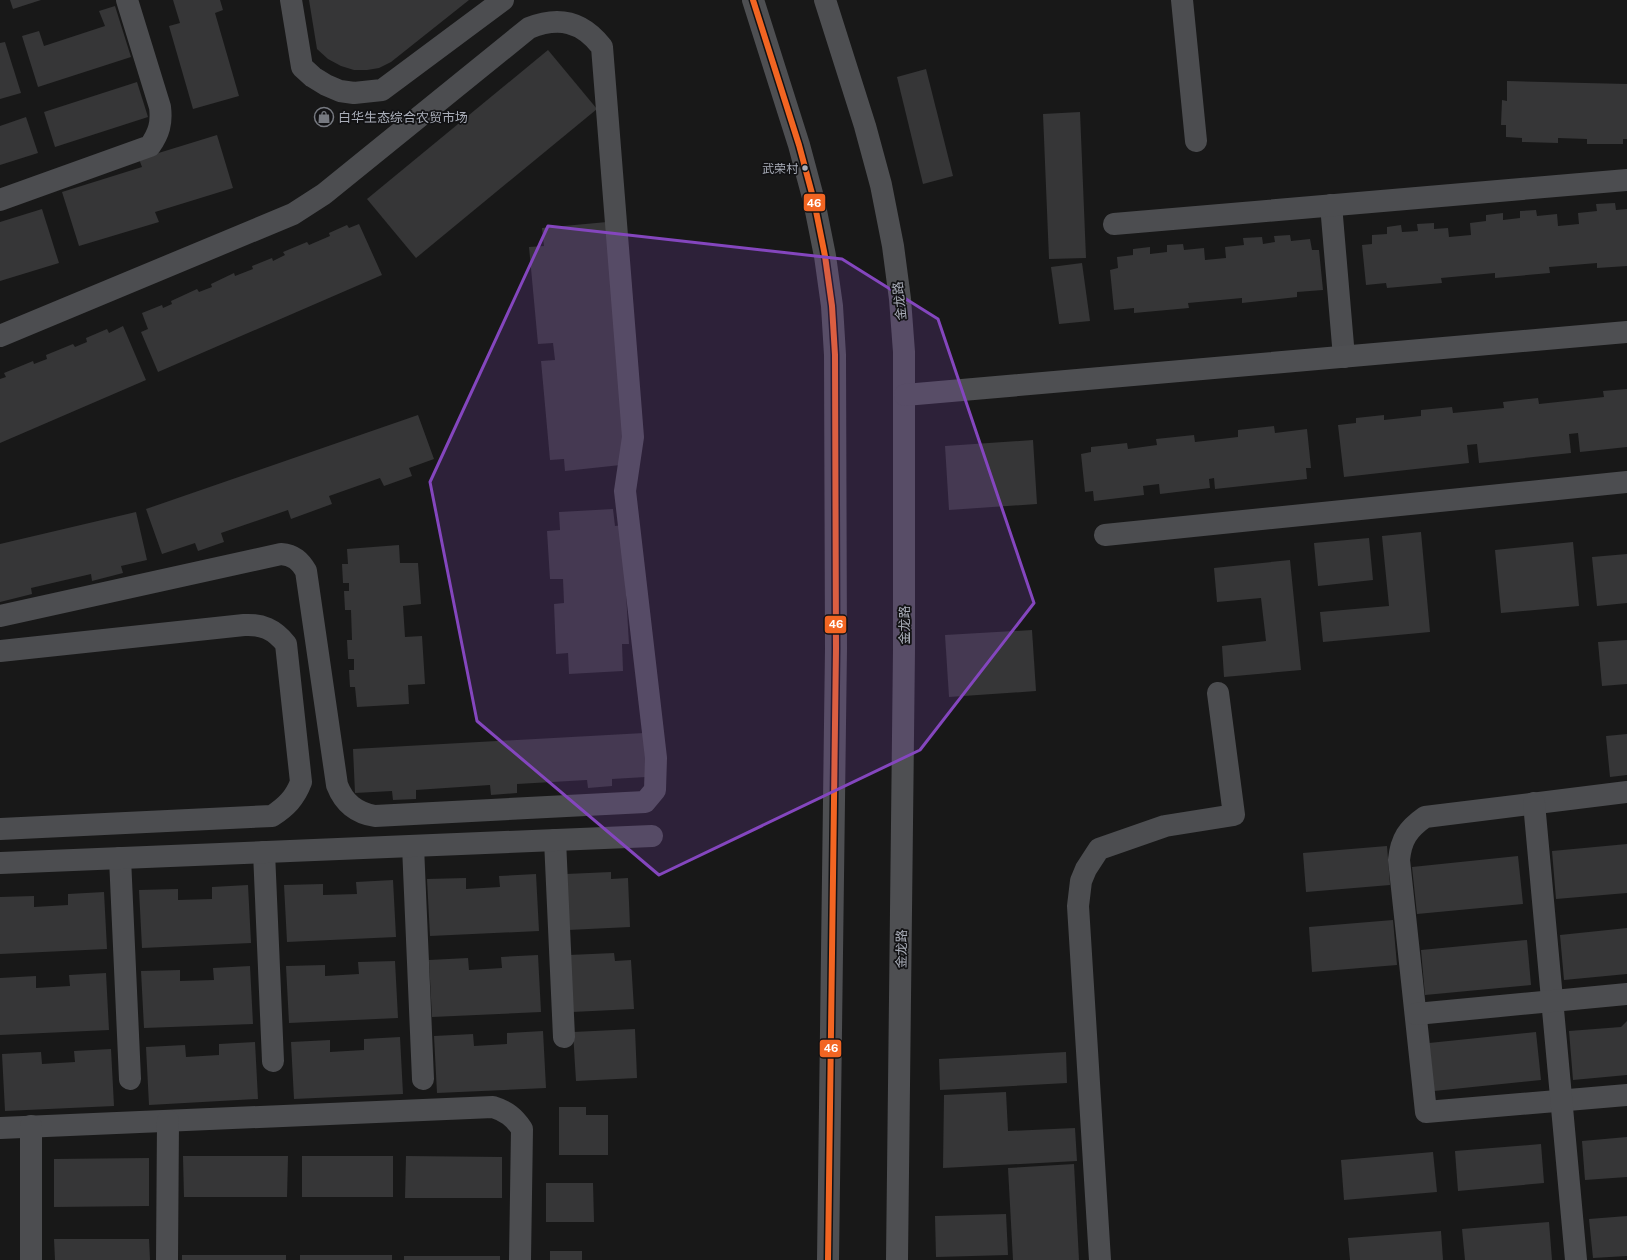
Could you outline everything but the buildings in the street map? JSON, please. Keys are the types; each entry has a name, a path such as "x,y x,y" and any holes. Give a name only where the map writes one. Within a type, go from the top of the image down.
{"main road":[{"path":"752,0 799,145 814,201 832,306 835,356 836,648 828,1260"},
{"name":"金龙路","path":"825,0 865,126 881,185 893,246 900,299 904,352 904,649 897,1260"},
{"path":"905,396 1627,332"}],"street":[{"path":"0,200 150,146 156,138 162,118 160,107 127,0"},
{"path":"292,0 302,67 326,86 340,91 354,93 382,90 503,0"},
{"path":"1182,0 1196,141"},
{"path":"0,336 293,214 324,194 529,28 550,21 574,24 585,30 602,47 633,437 625,491 656,758 654,790 645,802 375,816 364,814 354,809 346,802 337,785 306,571 299,560 288,554 0,616"},
{"path":"1114,224 1627,180"},
{"path":"1331,205 1344,357"},
{"path":"1105,535 1627,482"},
{"path":"0,651 244,625 266,627 277,634 286,644 300,782 296,793 290,802 282,810 272,816 0,829"},
{"path":"1100,1260 1078,906 1081,881 1086,869 1099,850 1165,826 1234,815 1218,693"},
{"path":"1627,792 1425,817 1414,825 1405,836 1400,848 1399,860 1426,1112 1627,1095"},
{"path":"1534,803 1576,1260"},
{"path":"0,863 652,836"},
{"path":"555,840 564,1038"},
{"path":"413,846 423,1079"},
{"path":"264,852 273,1062"},
{"path":"120,858 130,1079"},
{"path":"1416,1014 1627,994"},
{"path":"0,1128 493,1107 502,1110 517,1121 522,1129 520,1260"},
{"path":"167,1260 168,1121"},
{"path":"31,1126 31,1260"}],"highlighted area":[{"path":"548,226 842,259 938,319 1034,603 920,750 659,875 477,721 430,482"}],"transit line":[{"name":"46","path":"753,0 799,145 814,201 825,256 832,306 835,355 836,648 828,1260"}],"place":[{"name":"白华生态综合农贸市场","path":"324,117"},
{"name":"武荣村","path":"805,168"}]}
